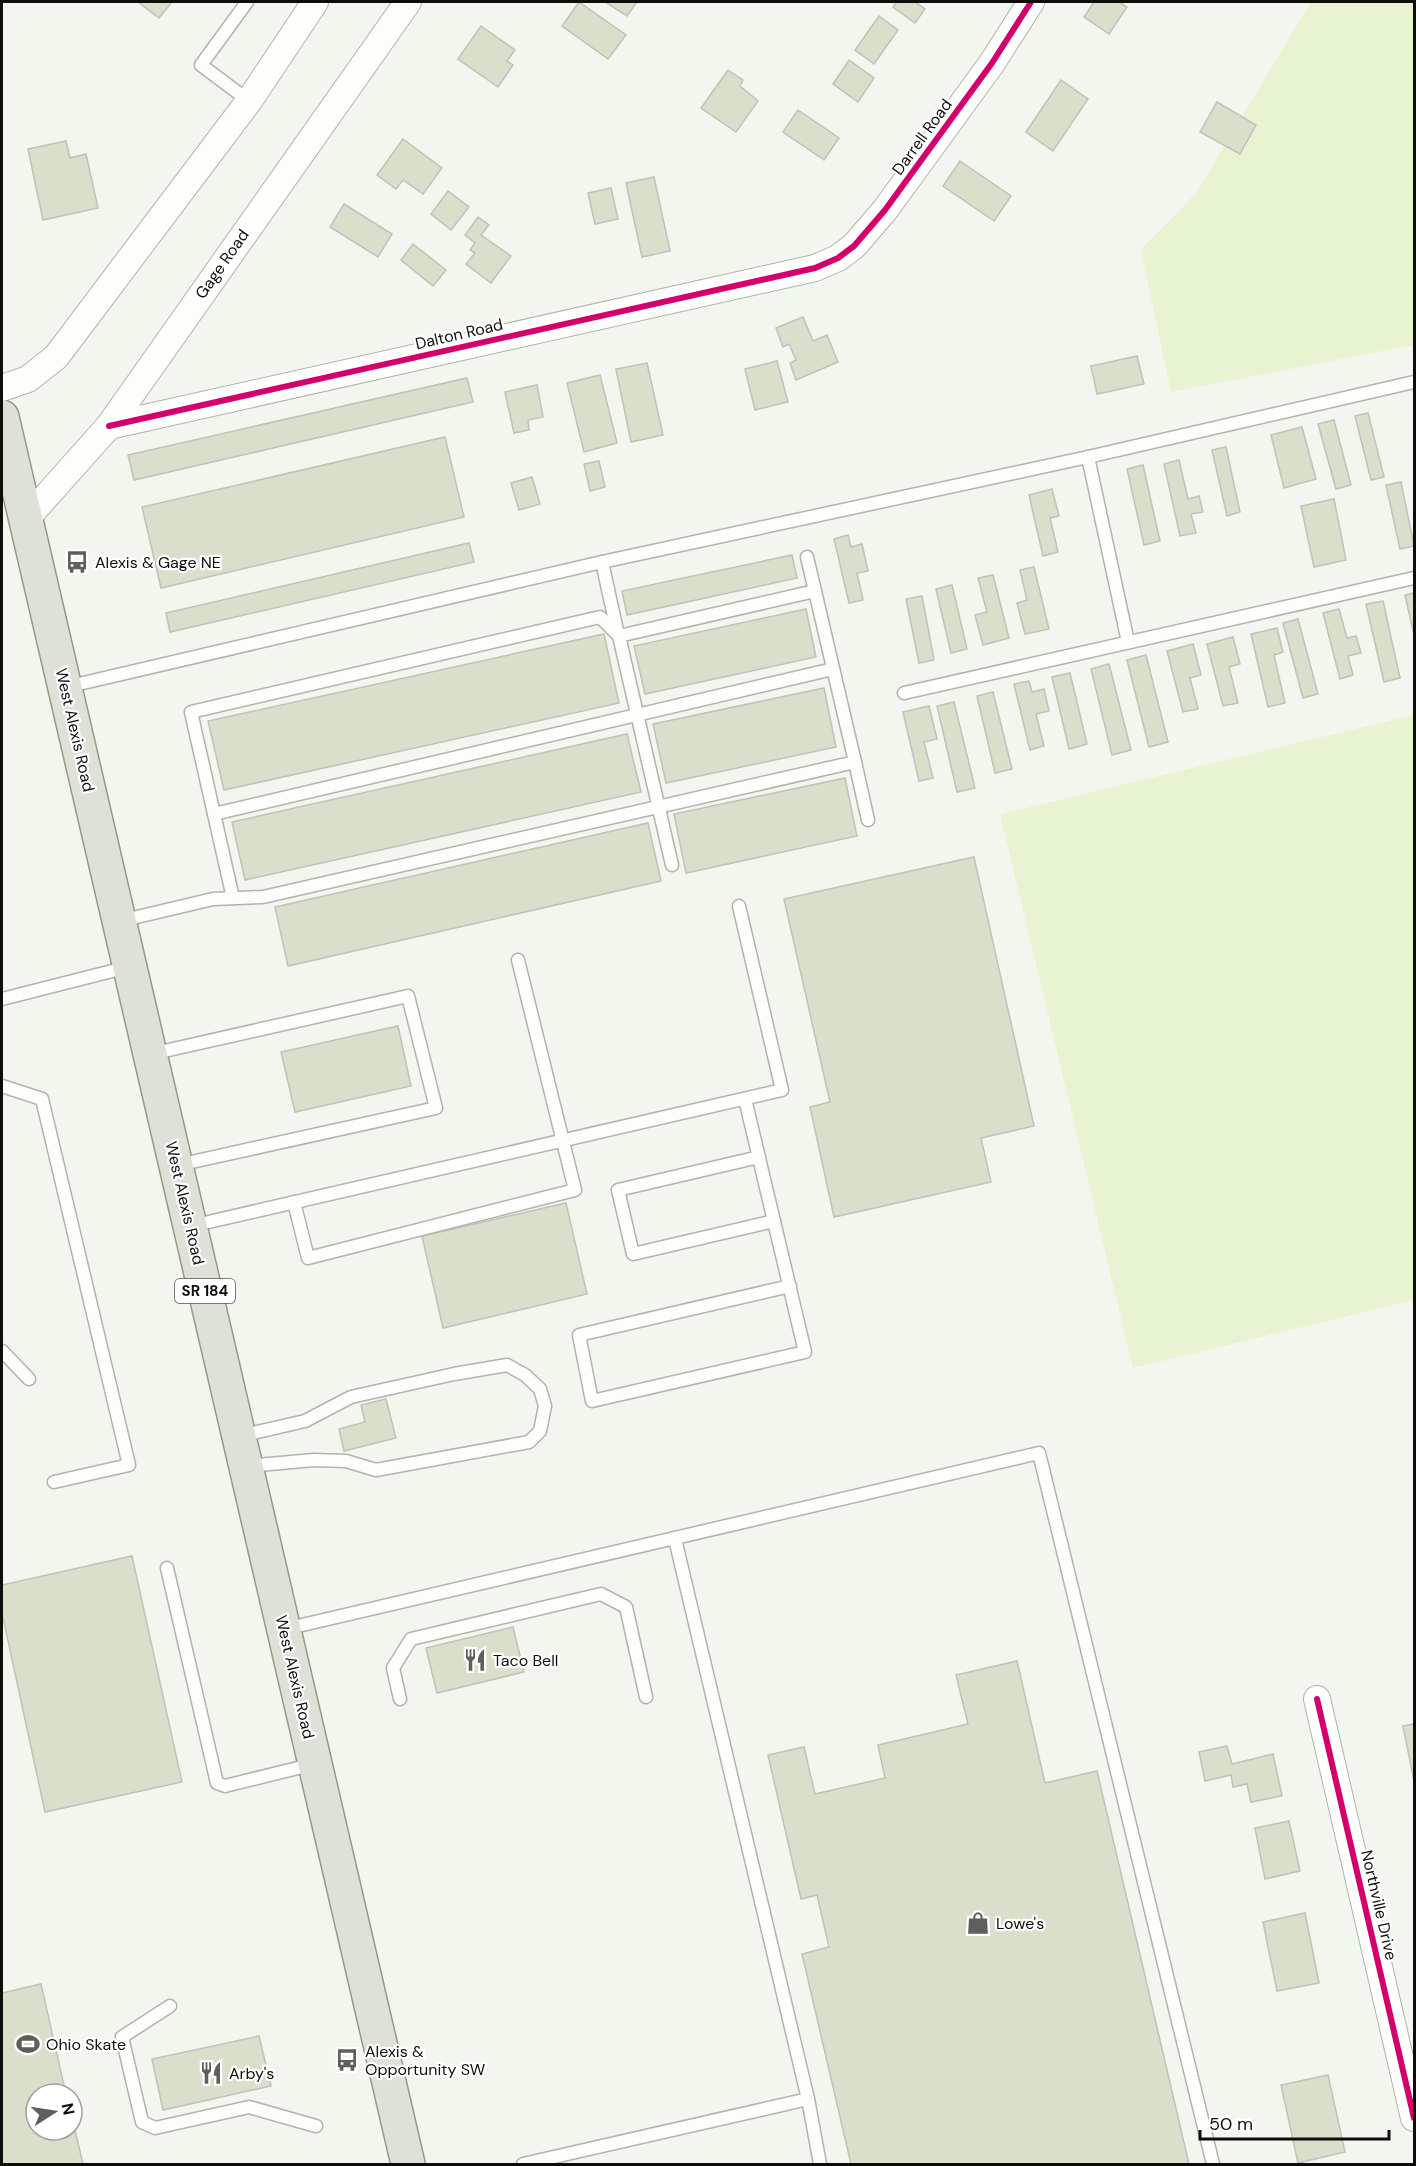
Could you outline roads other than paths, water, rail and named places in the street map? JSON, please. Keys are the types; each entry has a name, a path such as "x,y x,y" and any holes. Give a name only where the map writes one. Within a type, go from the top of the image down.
{"main road":[{"name":"West Alexis Road","path":"2,417 408,2164"}],"street":[{"path":"2,388 28,379 56,357 249,101 315,2"},
{"name":"Gage Road","path":"26,519 108,426 408,2"},
{"name":"Darrell Road","path":"815,268 838,258 854,246 885,210 992,63 1030,2"},
{"name":"Dalton Road","path":"108,426 815,268"},
{"name":"Northville Drive","path":"1317,1699 1414,2118"}],"lane":[{"path":"247,2 201,66 249,101"},
{"path":"65,687 602,562 1088,457 1414,382"},
{"path":"1088,457 1128,642"},
{"path":"807,557 868,820"},
{"path":"602,562 672,866"},
{"path":"904,693 1414,578"},
{"path":"619,636 815,591"},
{"path":"233,898 191,712 600,617 619,636"},
{"path":"214,814 833,669"},
{"path":"119,921 213,899 263,897 855,762"},
{"path":"190,1226 783,1090 739,906"},
{"path":"294,1202 308,1258 575,1190 518,960"},
{"path":"2,999 130,967"},
{"path":"150,1054 408,996 436,1108 176,1165"},
{"path":"2,1086 42,1099 129,1465 54,1482"},
{"path":"745,1099 806,1352 592,1401 579,1335 790,1286"},
{"path":"759,1157 618,1190 633,1254 774,1221"},
{"path":"2,1351 29,1379"},
{"path":"507,1365 525,1375 540,1389 545,1406 540,1431 529,1442 376,1470 346,1461 314,1460 242,1451 351,1397 454,1374 507,1365"},
{"path":"284,1629 1039,1453 1213,2164"},
{"path":"675,1539 808,2099 820,2164"},
{"path":"168,1568 217,1783 225,1786 315,1763"},
{"path":"400,1699 393,1668 411,1639 601,1594 626,1606 646,1697"},
{"path":"170,2006 122,2037 142,2122 155,2128 249,2107 316,2126"},
{"path":"523,2164 808,2099"}],"place":[{"name":"Alexis & Gage NE","path":"77,562"},
{"name":"Taco Bell","path":"475,1660"},
{"name":"Lowe's","path":"978,1923"},
{"name":"Ohio Skate","path":"28,2044"},
{"name":"Alexis & Opportunity SW","path":"347,2060"},
{"name":"Arby's","path":"211,2073"}]}
